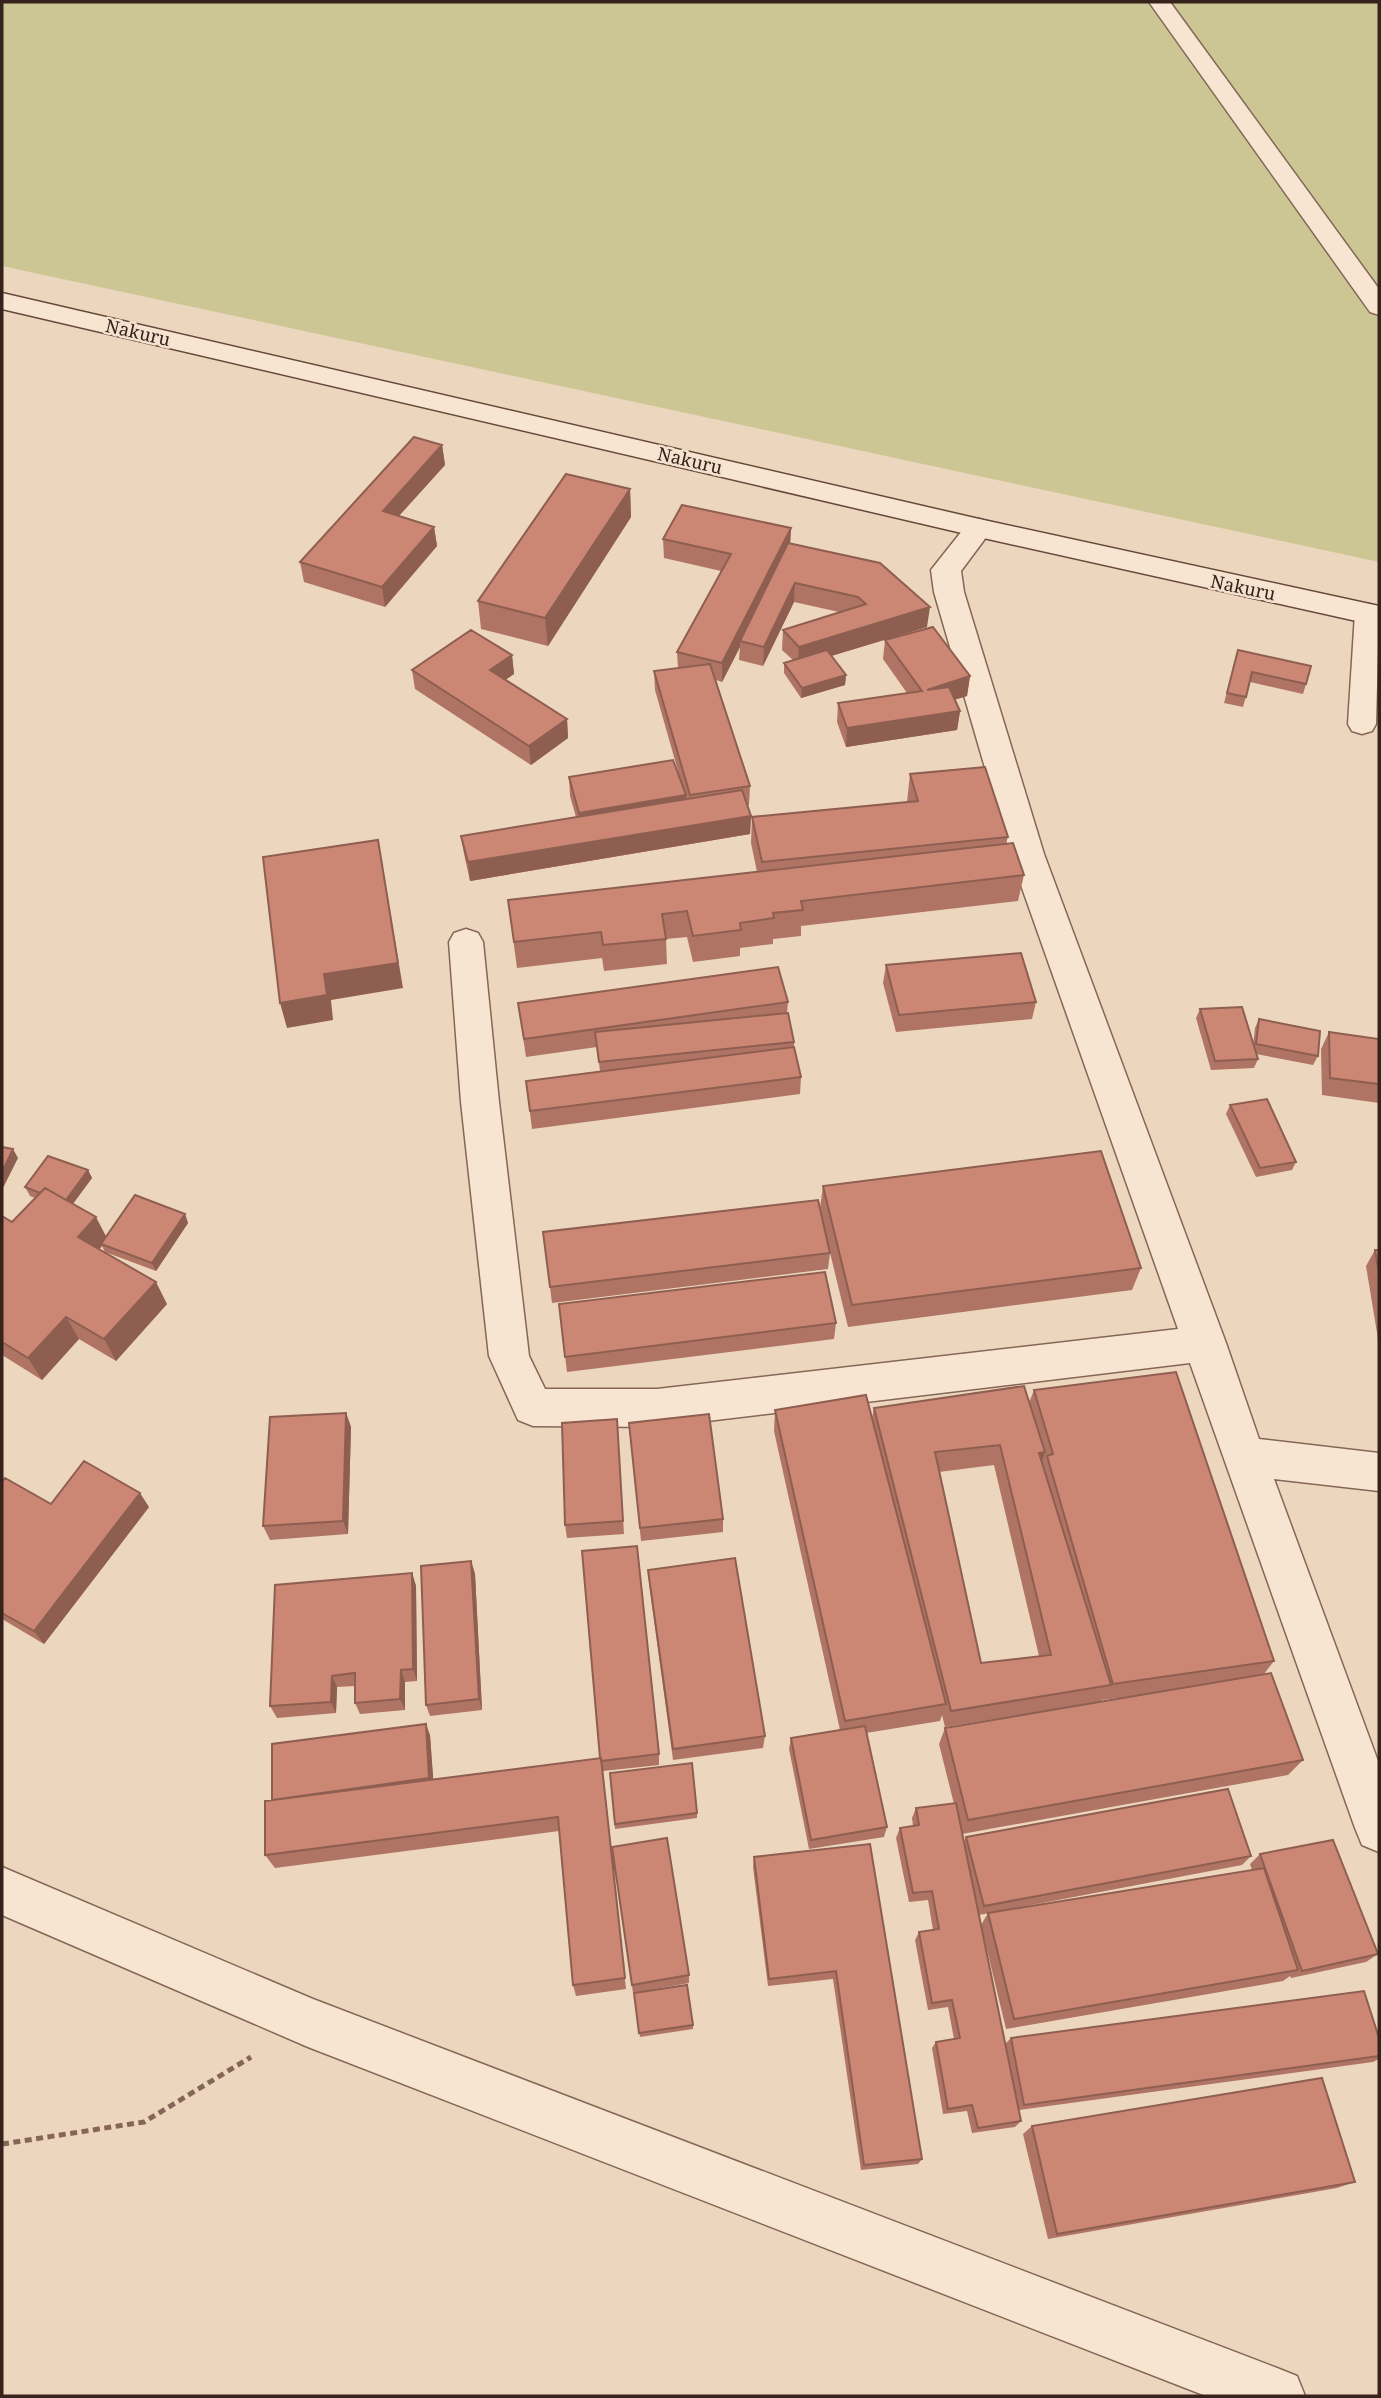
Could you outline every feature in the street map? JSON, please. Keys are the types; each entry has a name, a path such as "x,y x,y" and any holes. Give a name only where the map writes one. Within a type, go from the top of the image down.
{"street":[{"path":"1159,2 1371,282 1379,307"},
{"name":"Nakuru","path":"2,301 979,528 1267,593 1374,614"},
{"path":"979,528 946,570 949,592 1027,854 1206,1342 1244,1456 1379,1828"},
{"path":"466,942 480,1102 509,1356 533,1408 657,1408 1206,1342"},
{"path":"1244,1456 1379,1472"},
{"path":"2,1891 308,2022 1277,2396"}],"lane":[{"path":"1362,724 1374,614"}],"path":[{"path":"2,2144 144,2122 308,2022"}],"shaded area":[{"path":"2,2 1379,2 1379,562 2,266"}],"building":[{"path":"414,437 442,445 383,511 434,527 382,587 300,562"},
{"path":"566,474 630,489 545,618 478,601"},
{"path":"682,505 791,528 722,663 677,652 731,554 663,539"},
{"path":"788,543 880,563 930,607 799,647 783,630 866,604 858,597 795,583 764,647 740,641"},
{"path":"933,627 970,676 927,690 949,687 960,711 847,728 838,703 922,691 885,640"},
{"path":"471,630 512,655 490,670 567,719 529,746 412,670"},
{"path":"827,650 846,675 802,688 784,663"},
{"path":"1238,650 1311,666 1306,684 1252,672 1246,697 1227,693"},
{"path":"710,664 750,786 690,795 654,671"},
{"path":"673,760 686,795 579,813 569,777"},
{"path":"985,767 1008,837 762,862 752,817 918,801 910,774"},
{"path":"742,790 751,816 468,862 461,836"},
{"path":"378,840 398,963 324,974 327,995 280,1003 263,857"},
{"path":"1013,843 1024,875 801,901 803,910 773,913 774,918 740,923 741,930 693,936 687,911 662,914 666,939 603,945 601,932 514,942 508,900"},
{"path":"1021,953 1036,1002 899,1015 886,965"},
{"path":"778,967 788,1002 524,1039 518,1003"},
{"path":"1242,1007 1258,1059 1215,1061 1200,1009"},
{"path":"788,1013 794,1042 599,1062 595,1032"},
{"path":"1259,1019 1320,1031 1318,1056 1256,1044"},
{"path":"1329,1032 1379,1039 1379,1084 1330,1078"},
{"path":"794,1047 801,1077 530,1111 526,1081"},
{"path":"1267,1099 1296,1162 1260,1168 1230,1105"},
{"path":"2,1147 13,1149 2,1172"},
{"path":"1101,1151 1141,1268 852,1305 823,1186"},
{"path":"48,1156 88,1170 66,1200 45,1188 40,1193 25,1187"},
{"path":"45,1188 96,1217 78,1237 156,1282 104,1339 66,1317 28,1358 2,1342 2,1216 12,1222"},
{"path":"135,1195 185,1214 152,1263 101,1244"},
{"path":"818,1200 830,1253 550,1287 543,1232"},
{"path":"1375,1250 1379,1250 1379,1273"},
{"path":"825,1272 836,1323 565,1357 559,1304"},
{"path":"1176,1372 1274,1661 1113,1684 1047,1456 1053,1454 1034,1390"},
{"path":"1024,1386 1045,1452 1039,1453 1111,1685 951,1711 874,1408","holes":["1000,1445 1051,1655 981,1663 935,1452"]},
{"path":"866,1395 946,1704 845,1721 775,1410"},
{"path":"346,1413 343,1521 263,1526 270,1417"},
{"path":"709,1414 723,1519 640,1528 629,1423"},
{"path":"617,1419 623,1521 565,1525 562,1423"},
{"path":"84,1461 140,1493 34,1631 2,1613 2,1482 5,1478 51,1504"},
{"path":"637,1546 659,1754 601,1761 582,1551"},
{"path":"735,1558 765,1736 673,1749 648,1570"},
{"path":"471,1561 479,1699 426,1705 421,1566"},
{"path":"412,1573 413,1669 401,1670 400,1699 355,1703 355,1673 332,1676 331,1702 270,1706 275,1585"},
{"path":"1271,1673 1303,1760 968,1820 945,1728"},
{"path":"426,1724 429,1778 272,1800 272,1744"},
{"path":"865,1726 887,1827 811,1840 791,1738"},
{"path":"601,1758 625,1978 573,1985 558,1817 265,1855 265,1801"},
{"path":"692,1763 697,1813 615,1824 610,1773"},
{"path":"1228,1789 1251,1856 984,1906 966,1837"},
{"path":"956,1803 1021,2121 978,2128 972,2105 948,2109 936,2042 960,2038 952,2000 932,2003 919,1932 939,1929 932,1891 913,1893 900,1828 919,1825 916,1808"},
{"path":"667,1838 689,1975 632,1985 612,1847"},
{"path":"1333,1840 1378,1954 1302,1971 1260,1854"},
{"path":"870,1844 922,2159 864,2165 836,1971 769,1979 754,1857"},
{"path":"1264,1868 1298,1970 1014,2019 988,1913"},
{"path":"687,1985 693,2025 639,2033 634,1993"},
{"path":"1364,1991 1379,2038 1379,2056 1024,2105 1011,2038"},
{"path":"1322,2078 1355,2182 1057,2234 1032,2126"}]}
